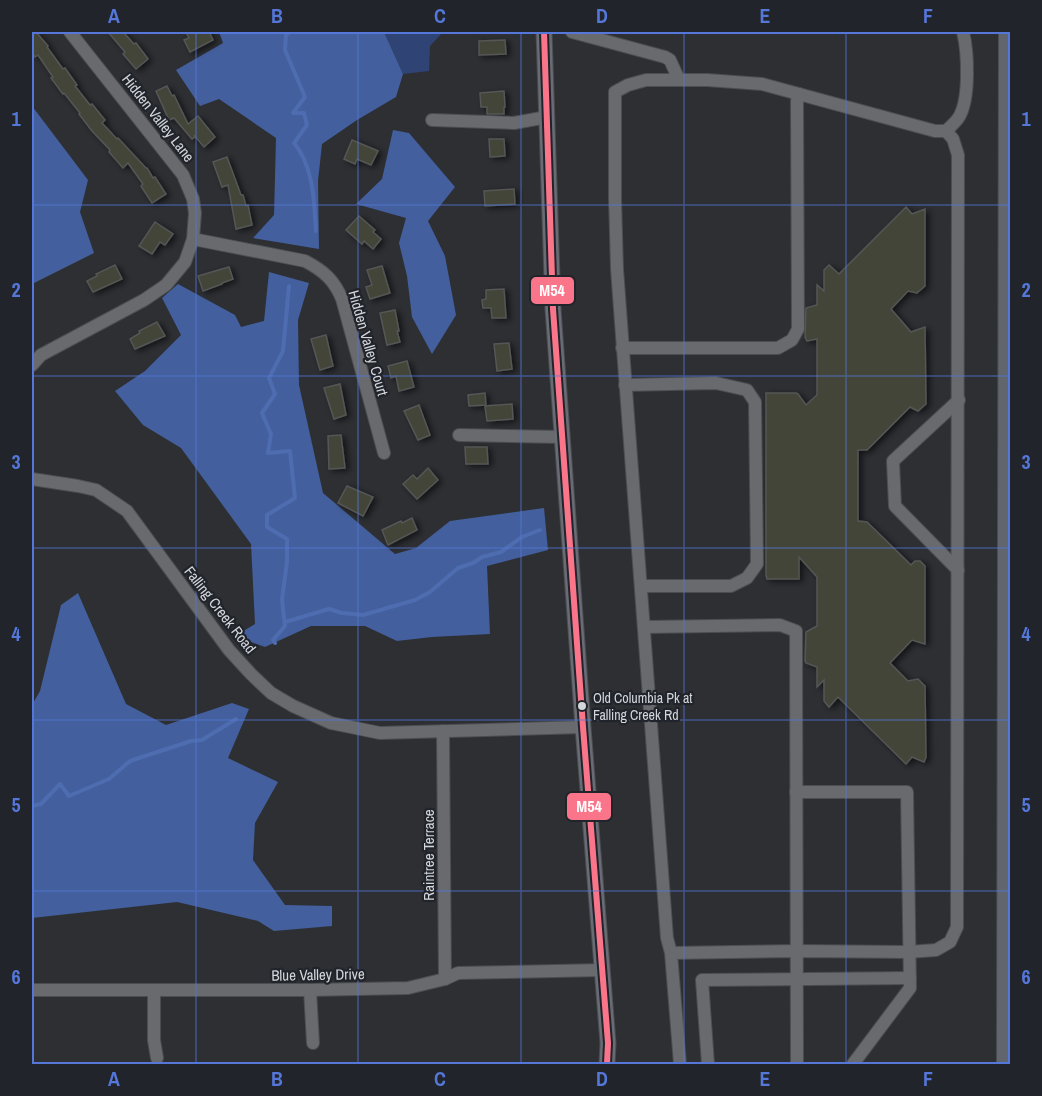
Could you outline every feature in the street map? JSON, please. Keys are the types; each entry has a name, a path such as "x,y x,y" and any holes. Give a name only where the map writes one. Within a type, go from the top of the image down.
{"highway":[{"path":"1006,1065 1008,32"}],"main road":[{"path":"544,32 553,309 603,970 608,1043 607,1065"}],"street":[{"name":"Hidden Valley Lane","path":"32,365 41,355 144,300 166,285 185,262 193,239 195,213 193,199 183,175 70,32"},
{"path":"572,32 665,57 670,60 679,80"},
{"path":"680,1065 622,348 617,269 615,92 628,85 646,80 707,80 762,84 935,131 946,131 959,117 965,101 967,72 963,32"},
{"path":"622,348 778,348 792,340 798,328 797,101 799,94"},
{"path":"432,120 514,123 547,117"},
{"path":"671,953 936,950 950,942 957,927 958,155 953,139 946,131"},
{"name":"Hidden Valley Court","path":"193,239 305,261 321,270 330,279 342,299 384,453"},
{"path":"625,384 716,383 747,390 755,402 757,564 747,578 731,586 641,586"},
{"path":"958,400 893,461 895,506 958,570"},
{"path":"459,435 562,437"},
{"name":"Falling Creek Road","path":"32,479 96,490 127,511 229,650 271,693 293,706 331,723 380,733 583,727"},
{"path":"645,627 780,625 796,631 797,1065"},
{"name":"Raintree Terrace","path":"443,731 445,979"},
{"path":"796,792 907,792 910,988 853,1065"},
{"name":"Blue Valley Drive","path":"32,990 408,988 445,979 458,973 603,970"},
{"path":"708,1065 702,980 910,978"},
{"path":"154,990 154,1040 157,1058"},
{"path":"310,990 313,1043"}],"shaded area":[{"path":"219,32 384,32 403,74 396,97 322,144 318,181 319,249 253,238 274,215 276,138 219,99 200,106 176,70 223,43"},
{"path":"384,32 443,32 430,46 429,71 403,74"},
{"path":"32,106 88,180 80,212 94,253 32,284"},
{"path":"393,130 409,133 455,187 428,221 445,256 456,315 432,354 412,317 407,276 399,243 406,218 356,204 382,179"},
{"path":"269,272 309,283 298,320 299,385 323,493 395,554 416,548 450,521 544,508 548,550 487,566 490,634 397,641 365,626 311,626 265,647 235,636 255,624 251,544 181,448 143,425 115,391 145,371 181,335 162,298 178,284 235,315 241,327 264,321"},
{"path":"78,593 126,704 166,725 232,703 249,709 228,758 278,782 255,823 253,860 285,905 332,906 332,926 274,931 258,921 177,902 32,918 32,705 40,691 61,605"}],"building":[{"path":"32,32 36,32 48,46 77,85 75,86 105,120 102,123 147,168 166,194 152,203 141,186 143,184 128,163 123,168 109,152 110,150 92,131 51,78 53,77 38,55 35,57 32,52"},
{"path":"108,32 123,32 134,44 136,43 148,59 136,69"},
{"path":"186,32 209,32 213,40 190,52 184,40 189,38"},
{"path":"505,40 506,54 479,55 479,41"},
{"path":"167,86 188,124 198,116 215,137 204,147 194,135 192,139 174,118 169,120 156,91"},
{"path":"504,91 504,114 487,114 487,107 481,107 480,93"},
{"path":"489,139 504,139 505,156 490,157"},
{"path":"352,140 378,151 371,165 357,159 355,164 344,159"},
{"path":"227,157 241,195 243,195 246,206 248,205 252,225 236,229 228,185 222,187 213,162"},
{"path":"514,189 515,204 485,206 484,191"},
{"path":"906,207 912,214 925,209 925,286 917,293 908,291 891,309 911,332 925,327 926,404 918,411 910,407 867,450 858,450 858,521 867,522 911,565 915,561 920,561 925,566 925,644 912,640 890,663 908,681 918,679 925,686 926,757 924,762 912,757 906,764 838,697 829,707 824,701 824,680 817,687 817,667 805,661 806,632 817,626 817,577 799,557 799,579 767,579 766,393 796,393 806,405 817,395 817,339 807,341 805,337 806,308 817,305 817,285 824,291 824,270 829,265 839,274"},
{"path":"359,216 375,230 373,232 381,239 373,249 364,241 362,244 346,230"},
{"path":"155,222 173,234 165,245 160,242 152,254 139,246"},
{"path":"115,265 122,279 93,292 87,281"},
{"path":"382,266 390,293 370,299 366,287 372,285 367,270"},
{"path":"229,267 233,279 203,291 198,276"},
{"path":"504,289 506,318 492,318 491,308 483,308 482,300 486,299 486,290"},
{"path":"395,310 400,342 387,345 380,313"},
{"path":"157,322 165,336 135,349 130,339 140,333 139,331"},
{"path":"326,335 333,366 320,370 311,339"},
{"path":"509,343 512,369 497,371 494,344"},
{"path":"407,361 414,387 399,391 396,376 391,378 388,366"},
{"path":"340,384 346,415 334,419 324,388"},
{"path":"485,393 486,405 469,406 468,395"},
{"path":"512,404 513,419 487,421 485,406"},
{"path":"419,405 430,435 418,440 404,411"},
{"path":"341,435 345,468 329,469 328,436"},
{"path":"465,447 487,447 488,464 466,464"},
{"path":"428,468 438,480 417,499 403,484 413,475 417,479"},
{"path":"347,486 373,497 363,516 338,503"},
{"path":"412,518 417,530 388,545 382,530"}],"waterway":[{"path":"290,32 286,35 285,50 305,97 293,113 304,113 307,125 294,143 301,152 309,174 316,231"},
{"path":"275,643 273,640 285,626 282,599 287,562 287,539 267,527 267,515 295,498 290,451 268,453 271,434 262,413 275,394 269,378 283,351 289,286"},
{"path":"285,622 329,609 363,615 415,600 430,592 458,568 482,557 501,552 522,537 540,530"},
{"path":"32,806 41,804 60,784 69,796 109,779 130,761 191,741 202,740 236,719"}],"transit line":[{"name":"M54","path":"544,32 553,309 608,1043 607,1064"}],"place":[{"name":"Old Columbia Pk at Falling Creek Rd","path":"582,706"}]}
